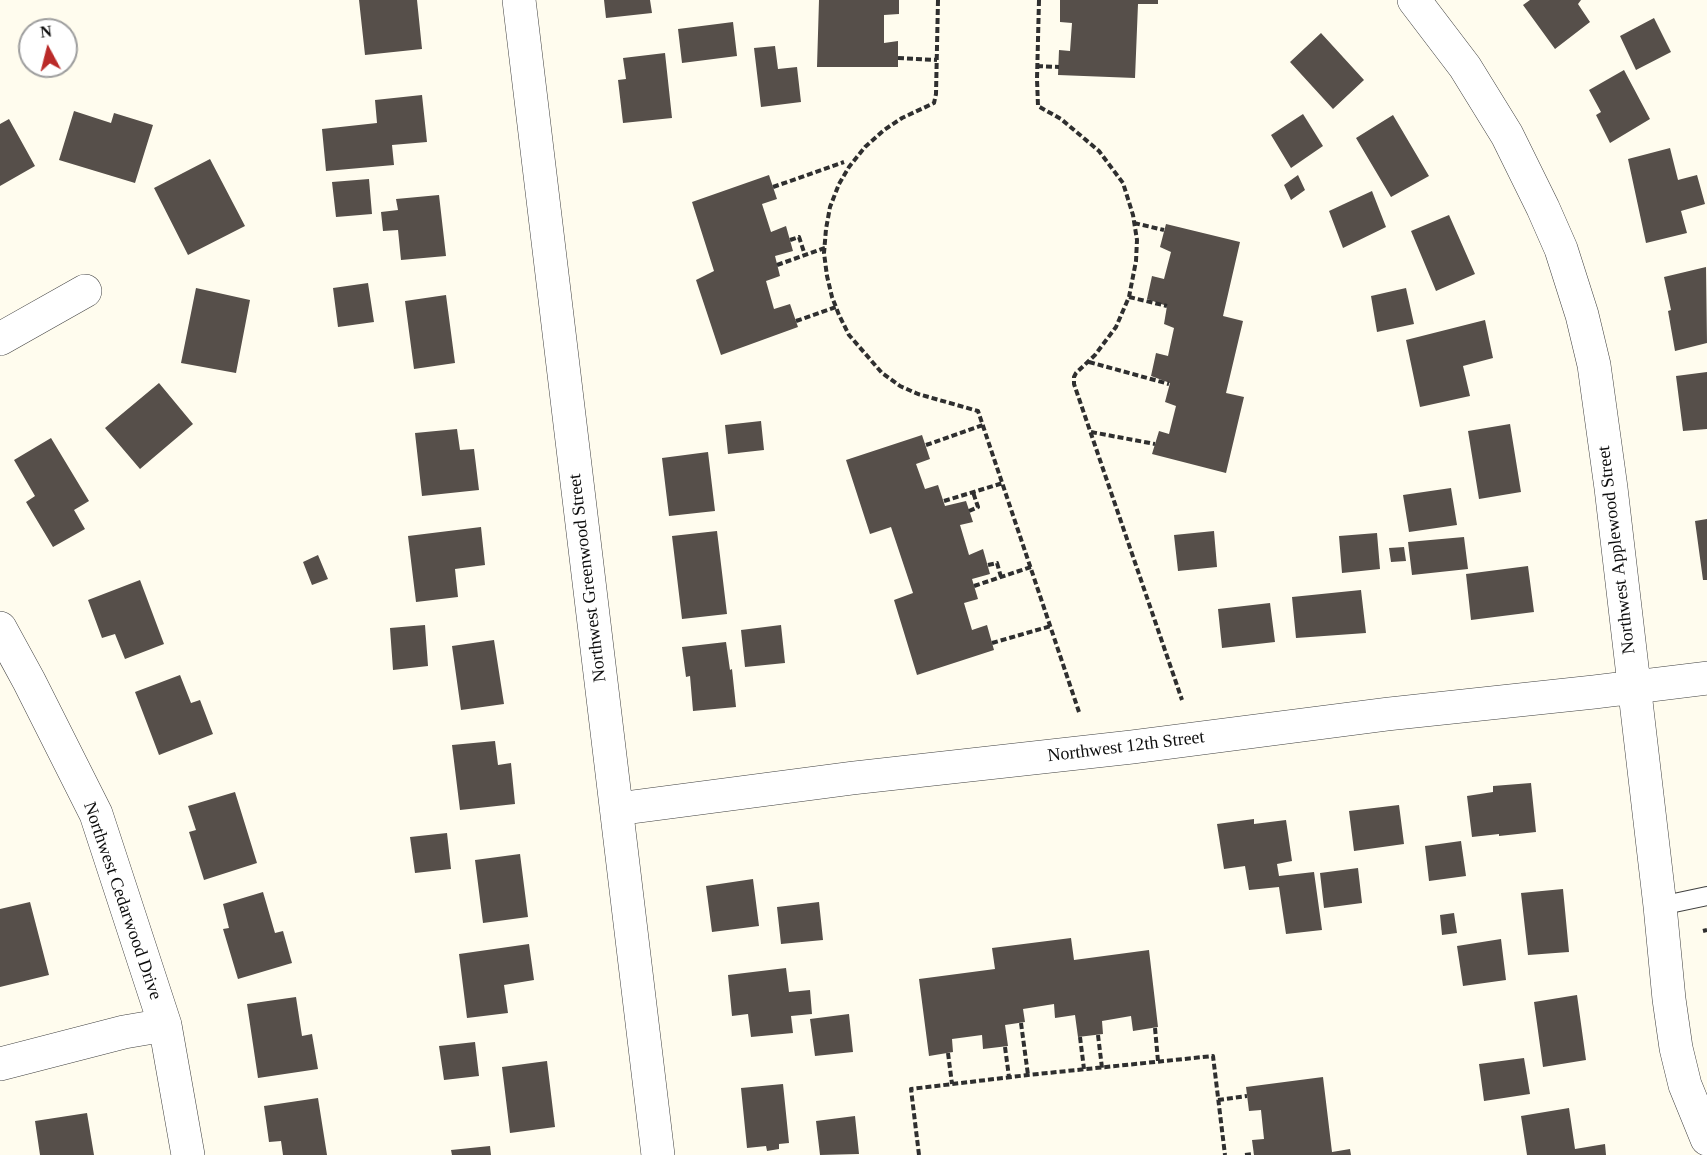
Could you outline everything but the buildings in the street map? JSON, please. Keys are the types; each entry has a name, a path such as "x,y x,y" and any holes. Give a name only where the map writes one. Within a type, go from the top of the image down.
{"street":[{"name":"Northwest Greenwood Street","path":"519,0 658,1155"},
{"name":"Northwest Applewood Street","path":"1414,0 1465,67 1506,135 1561,249 1582,315 1594,365 1676,1048 1685,1085 1707,1139"},
{"path":"0,339 85,291"},
{"name":"Northwest Cedarwood Drive","path":"0,628 96,814 165,1025 188,1155"},
{"name":"Northwest 12th Street","path":"617,810 852,778 1707,678"},
{"path":"0,1064 124,1032 165,1025"}],"lane":[{"path":"1660,906 1707,896"}],"path":[{"path":"938,0 934,103 902,118 884,130 865,147 839,183 825,228 827,276 836,307 849,335 882,373 900,386 918,394 978,411 1079,712"},
{"path":"1039,0 1038,106 1061,120 1099,151 1123,183 1131,206 1137,240 1136,261 1129,297 1116,327 1074,377 1074,384 1182,699"},
{"path":"898,58 937,60"},
{"path":"1037,66 1059,67"},
{"path":"772,187 844,162"},
{"path":"1134,223 1164,230"},
{"path":"790,240 799,237 804,255"},
{"path":"777,265 825,248"},
{"path":"1129,297 1167,306"},
{"path":"796,321 836,307"},
{"path":"1088,361 1169,384"},
{"path":"926,445 983,425"},
{"path":"1090,432 1155,444"},
{"path":"944,501 1003,483"},
{"path":"969,511 978,507 973,492"},
{"path":"988,565 997,562 1001,577"},
{"path":"974,586 1031,567"},
{"path":"992,643 1051,626"},
{"path":"1021,1023 1028,1075"},
{"path":"1155,1028 1158,1061"},
{"path":"1098,1035 1102,1068"},
{"path":"1080,1037 1084,1069"},
{"path":"1005,1047 1009,1077"},
{"path":"948,1053 952,1084"},
{"path":"919,1155 911,1089 1213,1056 1225,1155"},
{"path":"1218,1100 1247,1096"},
{"path":"1245,1155 1254,1154"}]}
